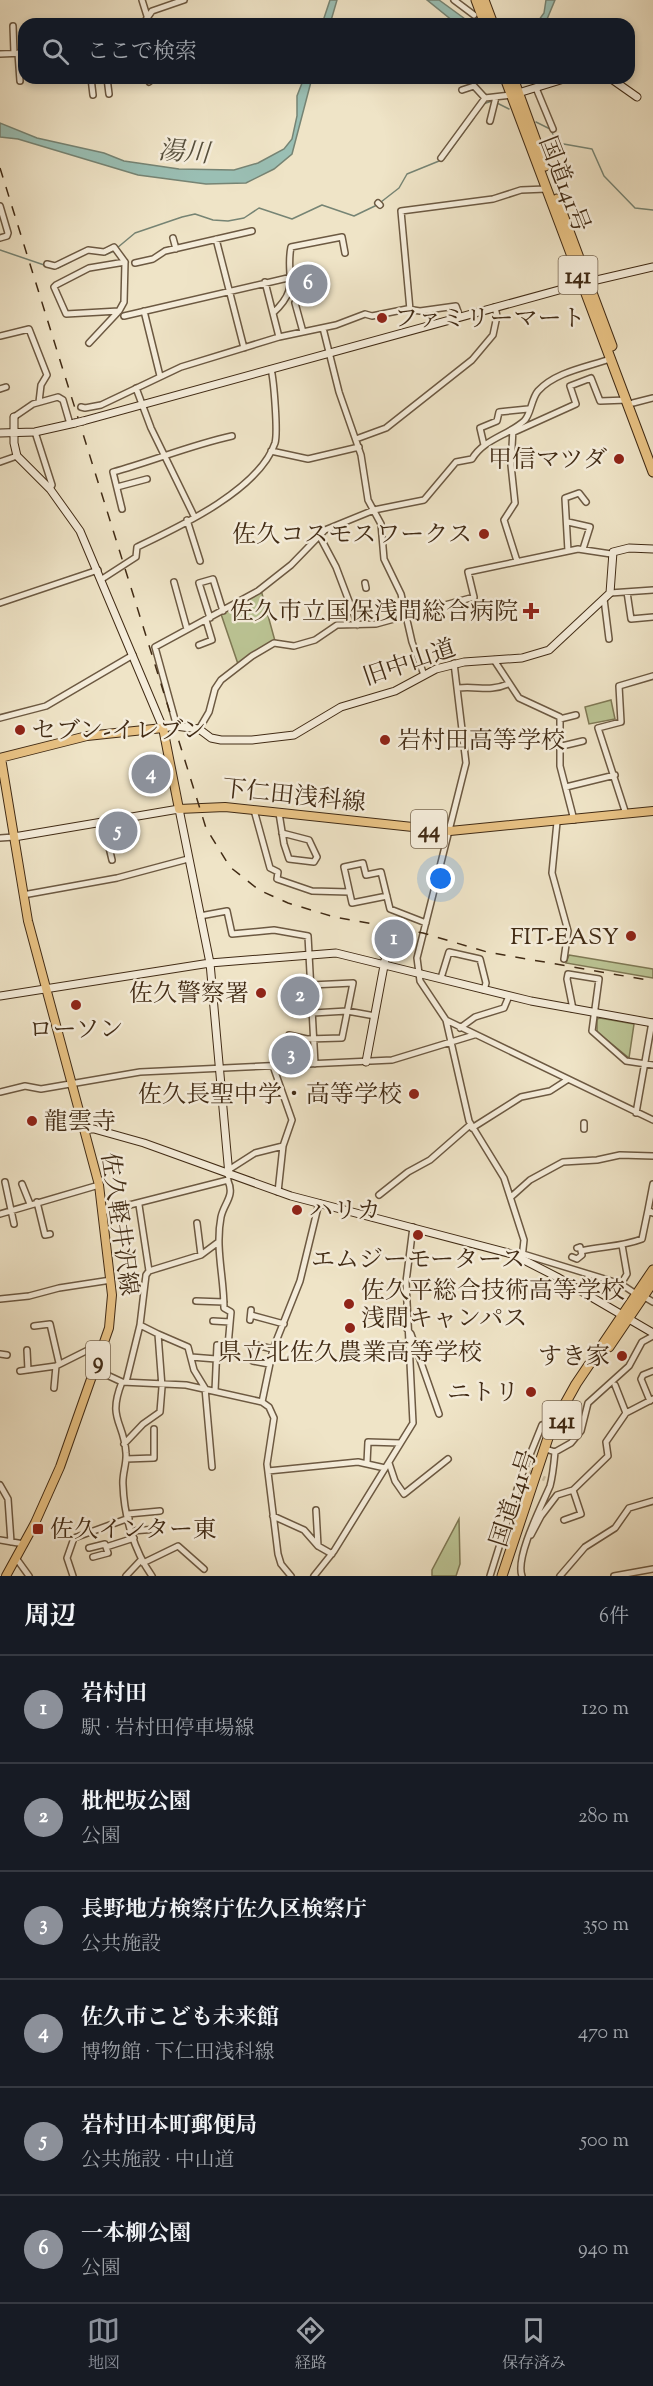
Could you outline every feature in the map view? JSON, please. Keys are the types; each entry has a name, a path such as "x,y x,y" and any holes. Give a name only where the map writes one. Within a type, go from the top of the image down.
{"highway":[{"path":"476,0 486,18"},
{"path":"484,0 487,18"},
{"name":"国道141号","path":"508,84 630,402 653,472"},
{"name":"国道141号","path":"513,84 514,94 547,189 585,283 610,359 653,456"},
{"name":"国道141号","path":"508,1576 573,1399 653,1270"},
{"name":"国道141号","path":"639,1295 653,1282"},
{"name":"国道141号","path":"502,1576 551,1429 576,1384 626,1316"}],"main road":[{"path":"0,755 87,736 163,729 179,809"},
{"name":"佐久軽井沢線","path":"0,755 23,896 45,987 99,1185 111,1280 112,1312 102,1349 54,1484 6,1576"},
{"name":"下仁田浅科線","path":"179,809 206,806 450,831 653,811"}],"street":[{"path":"142,0 147,16 165,5 184,0"},
{"path":"454,0 474,15"},
{"path":"13,26 18,48"},
{"path":"0,54 18,53"},
{"path":"92,84 93,95"},
{"path":"108,84 109,94"},
{"path":"462,90 474,86 484,98 495,100 548,84"},
{"path":"619,84 637,97"},
{"path":"536,88 553,129"},
{"path":"441,158 484,98"},
{"path":"490,122 495,100"},
{"path":"410,310 401,211 493,199 520,189 547,189"},
{"path":"0,207 8,233 7,236 0,238"},
{"path":"135,263 176,249 252,231"},
{"path":"273,313 287,299 292,277 290,251 293,246 342,237 345,253"},
{"path":"173,238 176,249"},
{"path":"216,239 244,348"},
{"path":"47,264 55,266 91,249 104,252 116,249 124,262 124,302 119,311 89,343"},
{"path":"119,311 69,316 54,287 89,268 124,262"},
{"path":"0,434 36,432 76,423 495,307 653,267"},
{"path":"124,316 292,277"},
{"path":"265,282 279,337"},
{"path":"296,303 303,332"},
{"path":"81,406 85,408 101,405 181,367 279,337 323,328 365,314 372,316 456,306 460,317"},
{"path":"356,439 386,428 472,360 493,335 497,316 495,307"},
{"path":"144,311 160,376"},
{"path":"323,328 342,403 359,447 368,500 381,524 384,559 401,594 412,642 424,675"},
{"path":"0,336 29,329 47,375 41,385 39,402"},
{"path":"517,561 504,520 515,503 511,465 513,430 526,420 534,396 545,384 573,370 610,359"},
{"path":"102,579 136,557 137,547 242,488 267,460 276,439 271,369"},
{"path":"177,727 155,647 258,591 291,565 318,535 374,510 424,500 456,462 472,459 484,445 513,430 576,404 570,386 591,378 600,400 630,402 653,398"},
{"path":"136,388 194,516"},
{"path":"76,423 61,397 39,402 14,417 17,456 50,489 72,519 102,579 163,729"},
{"path":"484,445 480,428 497,421 499,412 528,409"},
{"path":"36,432 50,474 52,485 50,489"},
{"path":"122,508 113,472 196,444 232,436"},
{"path":"271,451 308,459 359,447"},
{"path":"0,462 17,456"},
{"path":"117,487 145,481"},
{"path":"568,551 565,498 579,493 586,502"},
{"path":"187,520 201,561"},
{"path":"568,522 590,527 583,549"},
{"path":"318,535 336,567 358,625"},
{"path":"199,729 209,712 217,685 252,656 274,643 297,645 315,640 337,625 358,625 391,620 474,597 468,572 583,549 611,554 624,548 653,549"},
{"path":"611,554 610,593 653,590"},
{"path":"0,603 98,570"},
{"path":"199,645 212,640 199,583 213,579 223,610"},
{"path":"174,582 187,630"},
{"path":"627,592 630,619 653,617"},
{"name":"旧中山道","path":"163,729 177,727 199,729 211,738 221,740 252,740 294,735 341,706 395,691 424,675 454,663 522,658 549,650 610,593"},
{"path":"604,599 609,639"},
{"path":"0,718 46,706 133,656"},
{"path":"494,660 519,698 557,715 560,719 562,746 560,766 574,820"},
{"path":"454,663 466,758 450,831 417,958 418,972 421,983 446,1020 471,1127 500,1170 511,1197 524,1240 522,1256"},
{"path":"626,814 598,728 621,722 619,686 653,676"},
{"path":"458,688 480,686 493,690 508,684"},
{"path":"560,719 576,715"},
{"path":"562,746 582,741"},
{"path":"566,787 615,775"},
{"path":"0,838 179,809 210,963 229,1175 230,1198 221,1216 217,1243 225,1308 231,1311 228,1346 217,1345 215,1391"},
{"path":"254,810 270,868 278,872 277,879 312,891 349,892"},
{"path":"279,813 282,833 289,859 314,862 317,857 309,840 282,833"},
{"path":"103,822 112,860"},
{"path":"557,822 552,873 568,931 564,959"},
{"path":"23,896 117,878 188,859"},
{"path":"387,896 352,903 344,867 363,863 366,875 381,872 392,912 426,923"},
{"path":"200,916 227,911 231,934 274,930 308,936 315,1064"},
{"path":"441,978 448,952 480,959 486,983 484,990"},
{"path":"0,996 45,987 210,963 342,954 509,996 652,1022 636,1113"},
{"path":"366,1062 386,955"},
{"path":"573,1009 567,980 570,974 599,979 591,1029 599,1040 626,1061 653,1065"},
{"path":"289,1035 315,1039 342,1038 353,983 311,985"},
{"path":"460,1028 475,1017 504,1008 509,996"},
{"path":"314,1013 347,1011 375,1016"},
{"path":"446,1020 653,1120"},
{"path":"0,1092 25,1086 34,1090 140,1072 397,1059 474,1035"},
{"path":"273,1066 292,1116 283,1146 278,1192"},
{"path":"379,1194 408,1172 430,1161 471,1127 521,1097 550,1091 567,1080"},
{"path":"85,1130 94,1129 144,1143 278,1192 621,1284 653,1302"},
{"path":"102,1212 139,1205 229,1175 255,1153 283,1146"},
{"path":"511,1197 530,1180 563,1162 597,1160 621,1155 653,1156"},
{"path":"5,1182 14,1224"},
{"path":"22,1184 30,1204"},
{"path":"572,1257 577,1259 582,1255 579,1249 622,1245 642,1239 650,1211 653,1184"},
{"path":"0,1214 99,1185"},
{"path":"37,1202 46,1235"},
{"path":"262,1402 273,1349 300,1281 319,1203"},
{"path":"139,1205 149,1271 144,1282 140,1325 115,1411 126,1459 123,1482 128,1516 142,1561 150,1575"},
{"path":"197,1224 201,1255"},
{"path":"314,1576 332,1554 413,1423 407,1329 407,1263 412,1227"},
{"path":"149,1271 201,1255 217,1243"},
{"path":"621,1284 627,1274 622,1245"},
{"path":"522,1256 653,1334 642,1342 629,1366 588,1403 581,1431 571,1443 552,1451 548,1480 530,1517 531,1535"},
{"path":"0,1299 29,1296 59,1288 111,1280"},
{"path":"196,1301 224,1302"},
{"path":"251,1315 284,1324"},
{"path":"213,1321 230,1322"},
{"path":"34,1326 50,1324 58,1364 54,1389"},
{"path":"140,1325 188,1347 194,1370 205,1388 212,1467"},
{"path":"407,1329 411,1334 439,1414"},
{"path":"124,1444 143,1424 159,1413 161,1384 158,1334"},
{"path":"269,1364 253,1361 256,1345 273,1349"},
{"path":"20,1371 58,1364 94,1347 102,1349"},
{"path":"27,1350 28,1370"},
{"path":"191,1357 216,1359"},
{"path":"94,1369 124,1382 205,1388 245,1401 262,1402 269,1407 274,1418 268,1471 273,1516 280,1561 291,1576"},
{"path":"522,1576 519,1568 531,1535 551,1501 557,1495 573,1490 608,1456 606,1442 626,1413 652,1400 641,1379 643,1375 653,1371"},
{"path":"615,1384 626,1413"},
{"path":"490,1576 542,1425 551,1429"},
{"path":"126,1459 154,1458 152,1433"},
{"path":"367,1463 368,1442 400,1443"},
{"path":"387,1466 404,1494 448,1459"},
{"path":"268,1471 367,1463 387,1466"},
{"path":"0,1485 8,1499 11,1542"},
{"path":"564,1520 581,1514 573,1490"},
{"path":"560,1576 585,1547 615,1528 629,1508 653,1501"},
{"path":"316,1510 318,1546"},
{"path":"73,1576 67,1558 74,1538 128,1516 160,1511"},
{"path":"273,1516 304,1530 318,1546 332,1554"},
{"path":"106,1547 133,1534 157,1529"},
{"path":"0,1540 24,1544"},
{"path":"88,1548 105,1544 108,1554 93,1557"},
{"path":"126,1576 142,1561 178,1546 204,1569"},
{"path":"16,1558 30,1576"},
{"path":"618,1575 653,1569"}],"green space":[{"path":"322,272 325,286 290,294 295,277"},
{"path":"261,590 275,641 238,664 221,614"},
{"path":"611,700 615,719 589,724 585,707"},
{"path":"569,955 653,969 653,978 566,963"},
{"path":"309,981 311,1009 294,1011 288,983"},
{"path":"597,1019 634,1024 629,1058 597,1032"},
{"path":"459,1519 460,1564 456,1576 432,1576 432,1570"}],"water":[{"path":"330,0 337,0 332,18 324,18"},
{"path":"427,0 439,0 464,18 449,18"},
{"path":"546,0 555,0 548,18 540,18 544,13"},
{"name":"湯川","path":"302,84 310,84 292,154 274,169 246,183 206,184 138,175 18,139 0,137 0,123 37,138 104,153 124,161 179,169 234,170 258,163 284,149 292,139 297,116 297,96"}],"waterway":[{"path":"483,104 492,101"},
{"path":"497,103 509,109"},
{"path":"381,202 399,188 407,174 444,159 474,118"},
{"path":"536,122 550,129 558,143 592,149 604,176 635,208 653,210"},
{"path":"117,248 135,233 195,214 213,220 228,221 244,218 259,208 292,219 322,205 354,216 377,205"},
{"path":"0,250 53,268"},
{"path":"105,255 114,251"},
{"path":"58,268 72,261"}],"tunnel":[{"path":"529,1472 545,1479"}],"railway":[{"path":"0,168 206,828 230,867 259,890 288,903 334,917 423,933 487,952 653,981"}],"place":[{"name":"一本柳公園","path":"308,284"},
{"name":"ファミリーマート","path":"382,318"},
{"name":"甲信マツダ","path":"619,459"},
{"name":"佐久コスモスワークス","path":"484,534"},
{"name":"佐久市立国保浅間総合病院","path":"531,611"},
{"name":"セブン-イレブン","path":"20,730"},
{"name":"岩村田高等学校","path":"385,740"},
{"name":"佐久市こども未来館","path":"151,774"},
{"name":"岩村田本町郵便局","path":"118,831"},
{"name":"FIT-EASY","path":"631,936"},
{"name":"岩村田","path":"394,939"},
{"name":"佐久警察署","path":"261,993"},
{"name":"枇杷坂公園","path":"300,996"},
{"name":"ローソン","path":"76,1005"},
{"name":"長野地方検察庁佐久区検察庁","path":"291,1055"},
{"name":"佐久長聖中学・高等学校","path":"414,1094"},
{"name":"龍雲寺","path":"32,1121"},
{"name":"ハリカ","path":"297,1210"},
{"name":"エムジーモータース","path":"418,1235"},
{"name":"佐久平総合技術高等学校 浅間キャンパス","path":"349,1304"},
{"name":"県立北佐久農業高等学校","path":"350,1328"},
{"name":"すき家","path":"622,1356"},
{"name":"ニトリ","path":"531,1392"},
{"name":"佐久インター東","path":"38,1529"}]}
